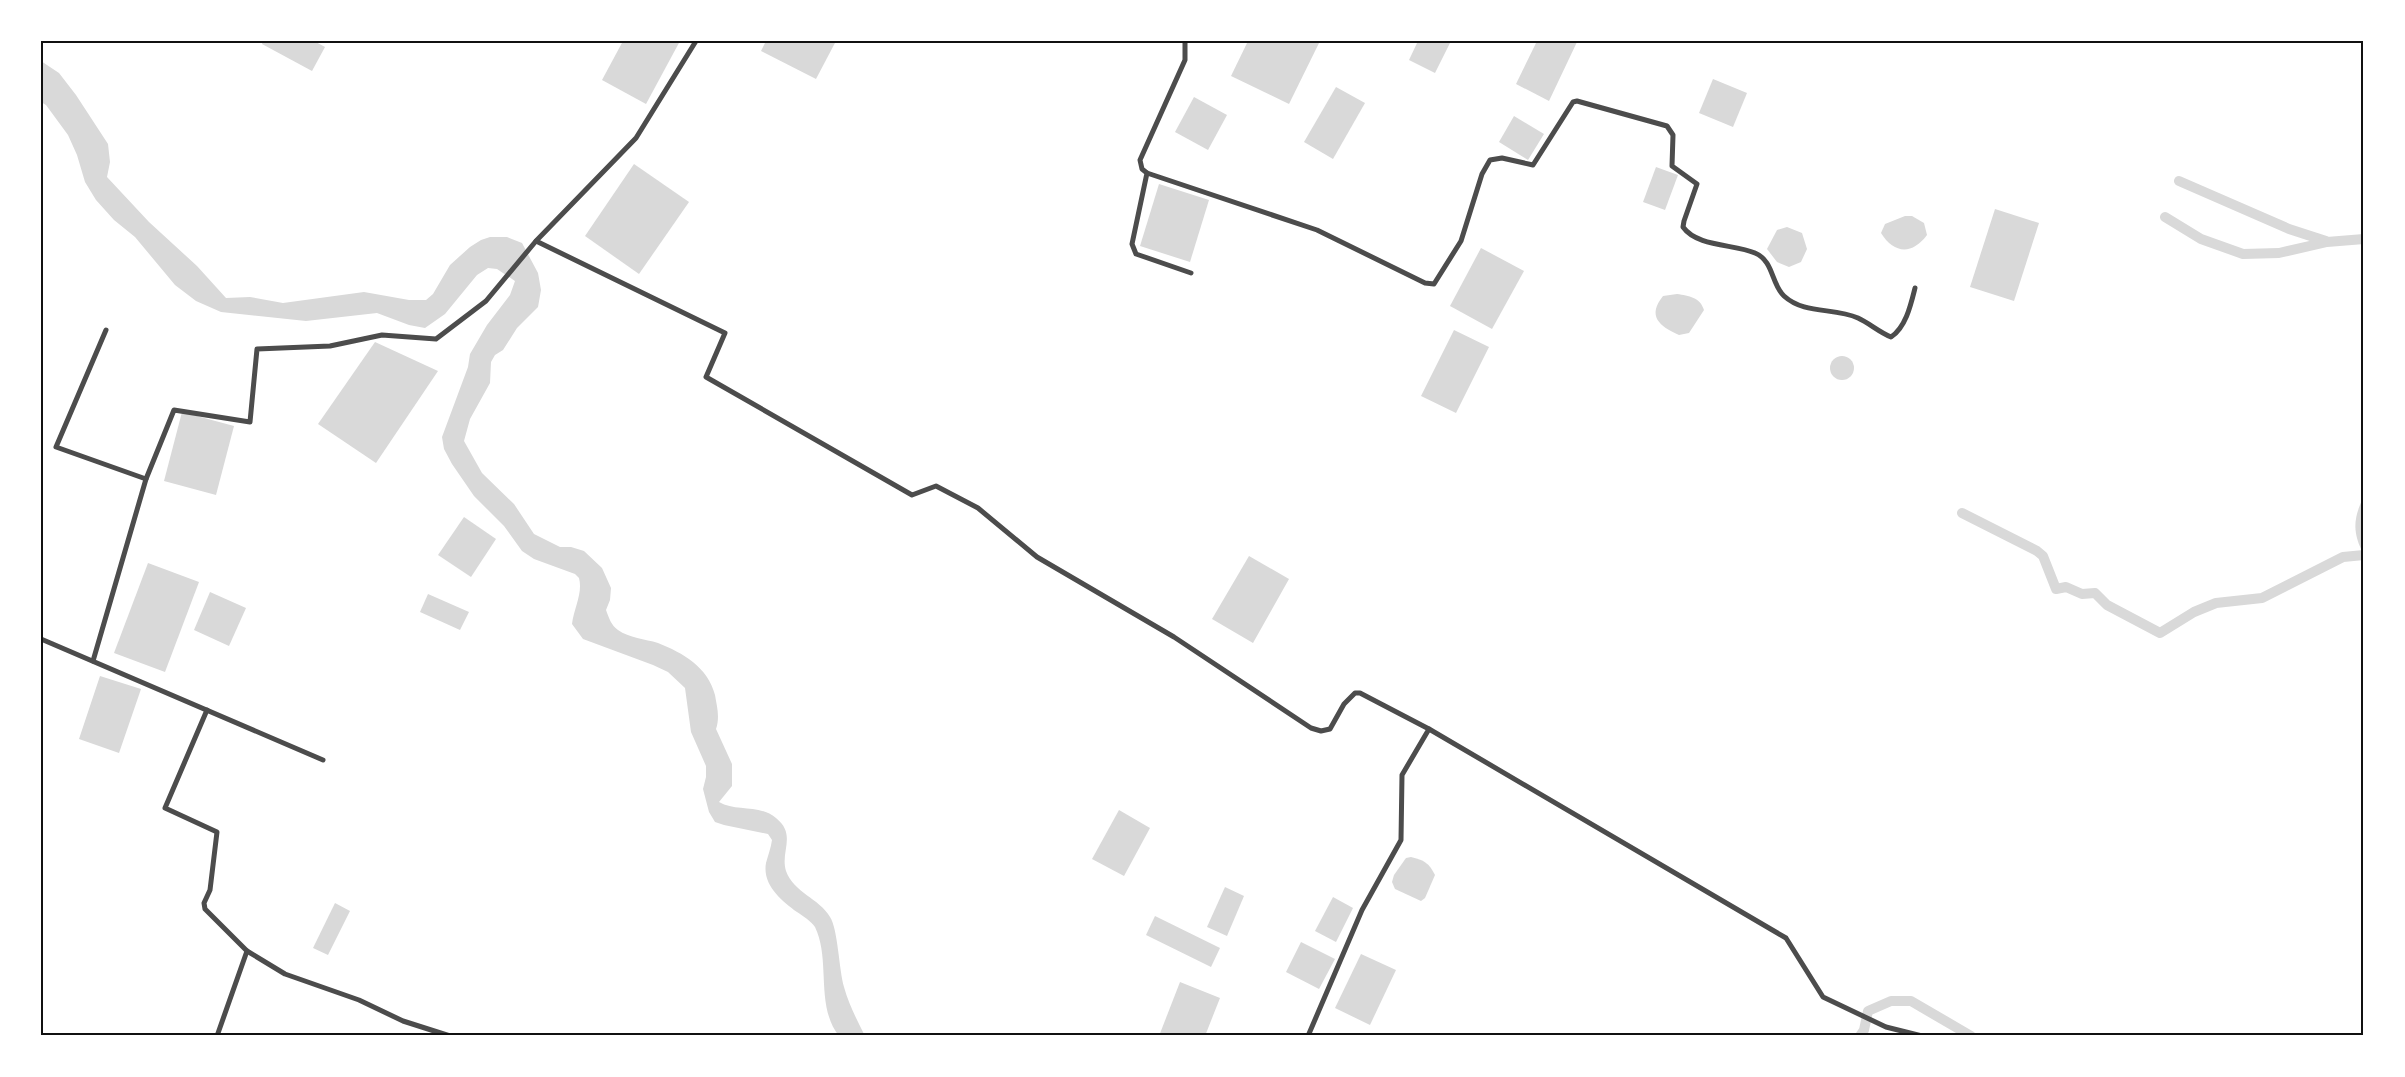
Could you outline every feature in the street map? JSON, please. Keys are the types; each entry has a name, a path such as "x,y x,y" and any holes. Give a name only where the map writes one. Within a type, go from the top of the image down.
{"street":[{"path":"93,661 146,479 174,410 250,422 257,349 330,346 382,336 436,340 486,301 536,241 636,138 696,41"},
{"path":"1185,41 1186,60 1140,160 1142,168 1147,173 1317,230 1425,283 1434,284 1460,241 1482,174 1490,160 1502,158 1533,165 1573,102 1577,102 1668,126 1673,135 1672,166 1697,184 1683,227 1687,232 1709,242 1755,253 1768,262 1783,295 1796,304 1814,310 1856,317 1891,337 1908,315 1915,288"},
{"path":"1147,173 1132,244 1136,254 1191,273"},
{"path":"536,241 725,333 706,378 912,494 936,486 978,508 1037,557 1174,636 1311,728 1322,731 1330,729 1344,704 1355,693 1360,693 1429,730 1786,938 1823,998 1886,1027 1922,1036"},
{"path":"106,330 56,447 146,479"},
{"path":"41,639 323,760"},
{"path":"207,710 165,808 218,832 210,890 204,903 205,909 246,951 285,974 359,1000 403,1021 450,1036"},
{"path":"1308,1036 1362,910 1401,840 1402,775 1429,730"},
{"path":"217,1036 246,951"}],"shaded area":[{"path":"263,41 314,41 325,47 312,71 262,44"},
{"path":"623,41 680,41 646,104 602,80"},
{"path":"766,41 836,41 816,79 761,51"},
{"path":"1248,41 1320,41 1289,104 1231,76"},
{"path":"1418,41 1451,41 1435,73 1409,60"},
{"path":"1537,41 1577,42 1549,101 1516,84"},
{"path":"41,61 59,73 108,144 110,162 107,177 149,222 197,266 226,298 250,297 283,303 364,292 409,300 426,300 433,294 450,265 481,240 490,237 507,237 522,243 538,273 541,290 538,307 517,328 503,350 495,355 491,362 490,383 470,419 464,441 482,473 514,504 534,534 560,547 571,547 584,551 602,568 611,588 610,600 606,610 610,621 616,628 627,635 658,643 676,651 693,662 707,676 712,685 717,704 716,729 732,764 732,786 719,802 733,807 763,811 776,818 782,824 787,837 786,871 795,885 825,910 833,923 842,980 851,1006 865,1036 839,1036 832,1024 827,1011 825,997 820,940 815,927 785,903 770,885 767,878 766,863 772,840 768,834 715,822 709,812 703,789 706,766 691,732 685,688 668,672 583,639 572,624 579,595 579,578 575,574 534,559 522,551 504,526 474,496 444,449 442,437 468,367 470,354 487,325 510,295 515,281 497,269 488,268 477,275 445,314 425,328 409,325 377,313 306,321 221,312 196,301 175,285 135,237 114,220 96,200 85,182 77,155 68,135 46,105 41,102"},
{"path":"1713,79 1747,93 1733,127 1699,113"},
{"path":"1336,87 1365,103 1333,159 1304,142"},
{"path":"1194,97 1227,115 1208,150 1175,132"},
{"path":"1514,116 1544,134 1528,160 1499,142"},
{"path":"634,164 689,202 639,274 585,236"},
{"path":"1656,167 1678,175 1665,210 1643,202"},
{"path":"1159,184 1209,200 1190,262 1140,246"},
{"path":"1995,209 2039,223 2014,301 1970,287"},
{"path":"1905,216 1912,216 1924,223 1927,235 1921,242 1909,249 1897,248 1886,240 1881,233 1885,224"},
{"path":"1787,227 1802,233 1807,249 1801,262 1789,267 1777,262 1767,249 1777,230"},
{"path":"1481,248 1524,271 1492,329 1450,306"},
{"path":"1677,294 1697,300 1704,310 1689,333 1679,335 1661,324 1656,315 1658,303 1663,296"},
{"path":"1454,330 1489,347 1456,413 1421,396"},
{"path":"375,342 438,371 376,463 318,424"},
{"path":"1842,356 1851,359 1854,368 1851,377 1842,380 1833,377 1830,368 1833,359"},
{"path":"182,412 234,426 216,495 164,481"},
{"path":"2364,496 2364,555 2357,540 2355,526"},
{"path":"464,517 496,539 471,577 438,555"},
{"path":"1249,556 1289,579 1253,643 1212,619"},
{"path":"148,563 199,582 165,672 114,653"},
{"path":"210,592 246,608 229,646 194,630"},
{"path":"428,594 469,612 460,630 420,612"},
{"path":"100,676 141,689 119,753 79,739"},
{"path":"1119,810 1150,828 1124,876 1092,859"},
{"path":"1411,857 1426,863 1435,875 1425,898 1421,901 1395,889 1392,882 1394,875 1406,858"},
{"path":"1225,887 1244,896 1227,936 1207,927"},
{"path":"1333,897 1353,908 1336,942 1315,931"},
{"path":"335,903 350,911 328,955 313,948"},
{"path":"1155,916 1220,948 1211,967 1146,935"},
{"path":"1301,942 1335,959 1319,989 1286,972"},
{"path":"1361,954 1396,970 1370,1025 1335,1008"},
{"path":"1180,982 1220,998 1205,1036 1159,1036"}],"waterway":[{"path":"2179,181 2289,229 2326,241"},
{"path":"2165,217 2201,239 2243,254 2279,253 2327,242 2364,239"},
{"path":"1962,513 2037,551 2043,556 2056,589 2066,587 2082,594 2095,593 2107,605 2160,633 2194,612 2216,603 2262,598 2343,557 2364,555"},
{"path":"1860,1036 1864,1030 1868,1011 1891,1001 1911,1001 1971,1036"}]}
